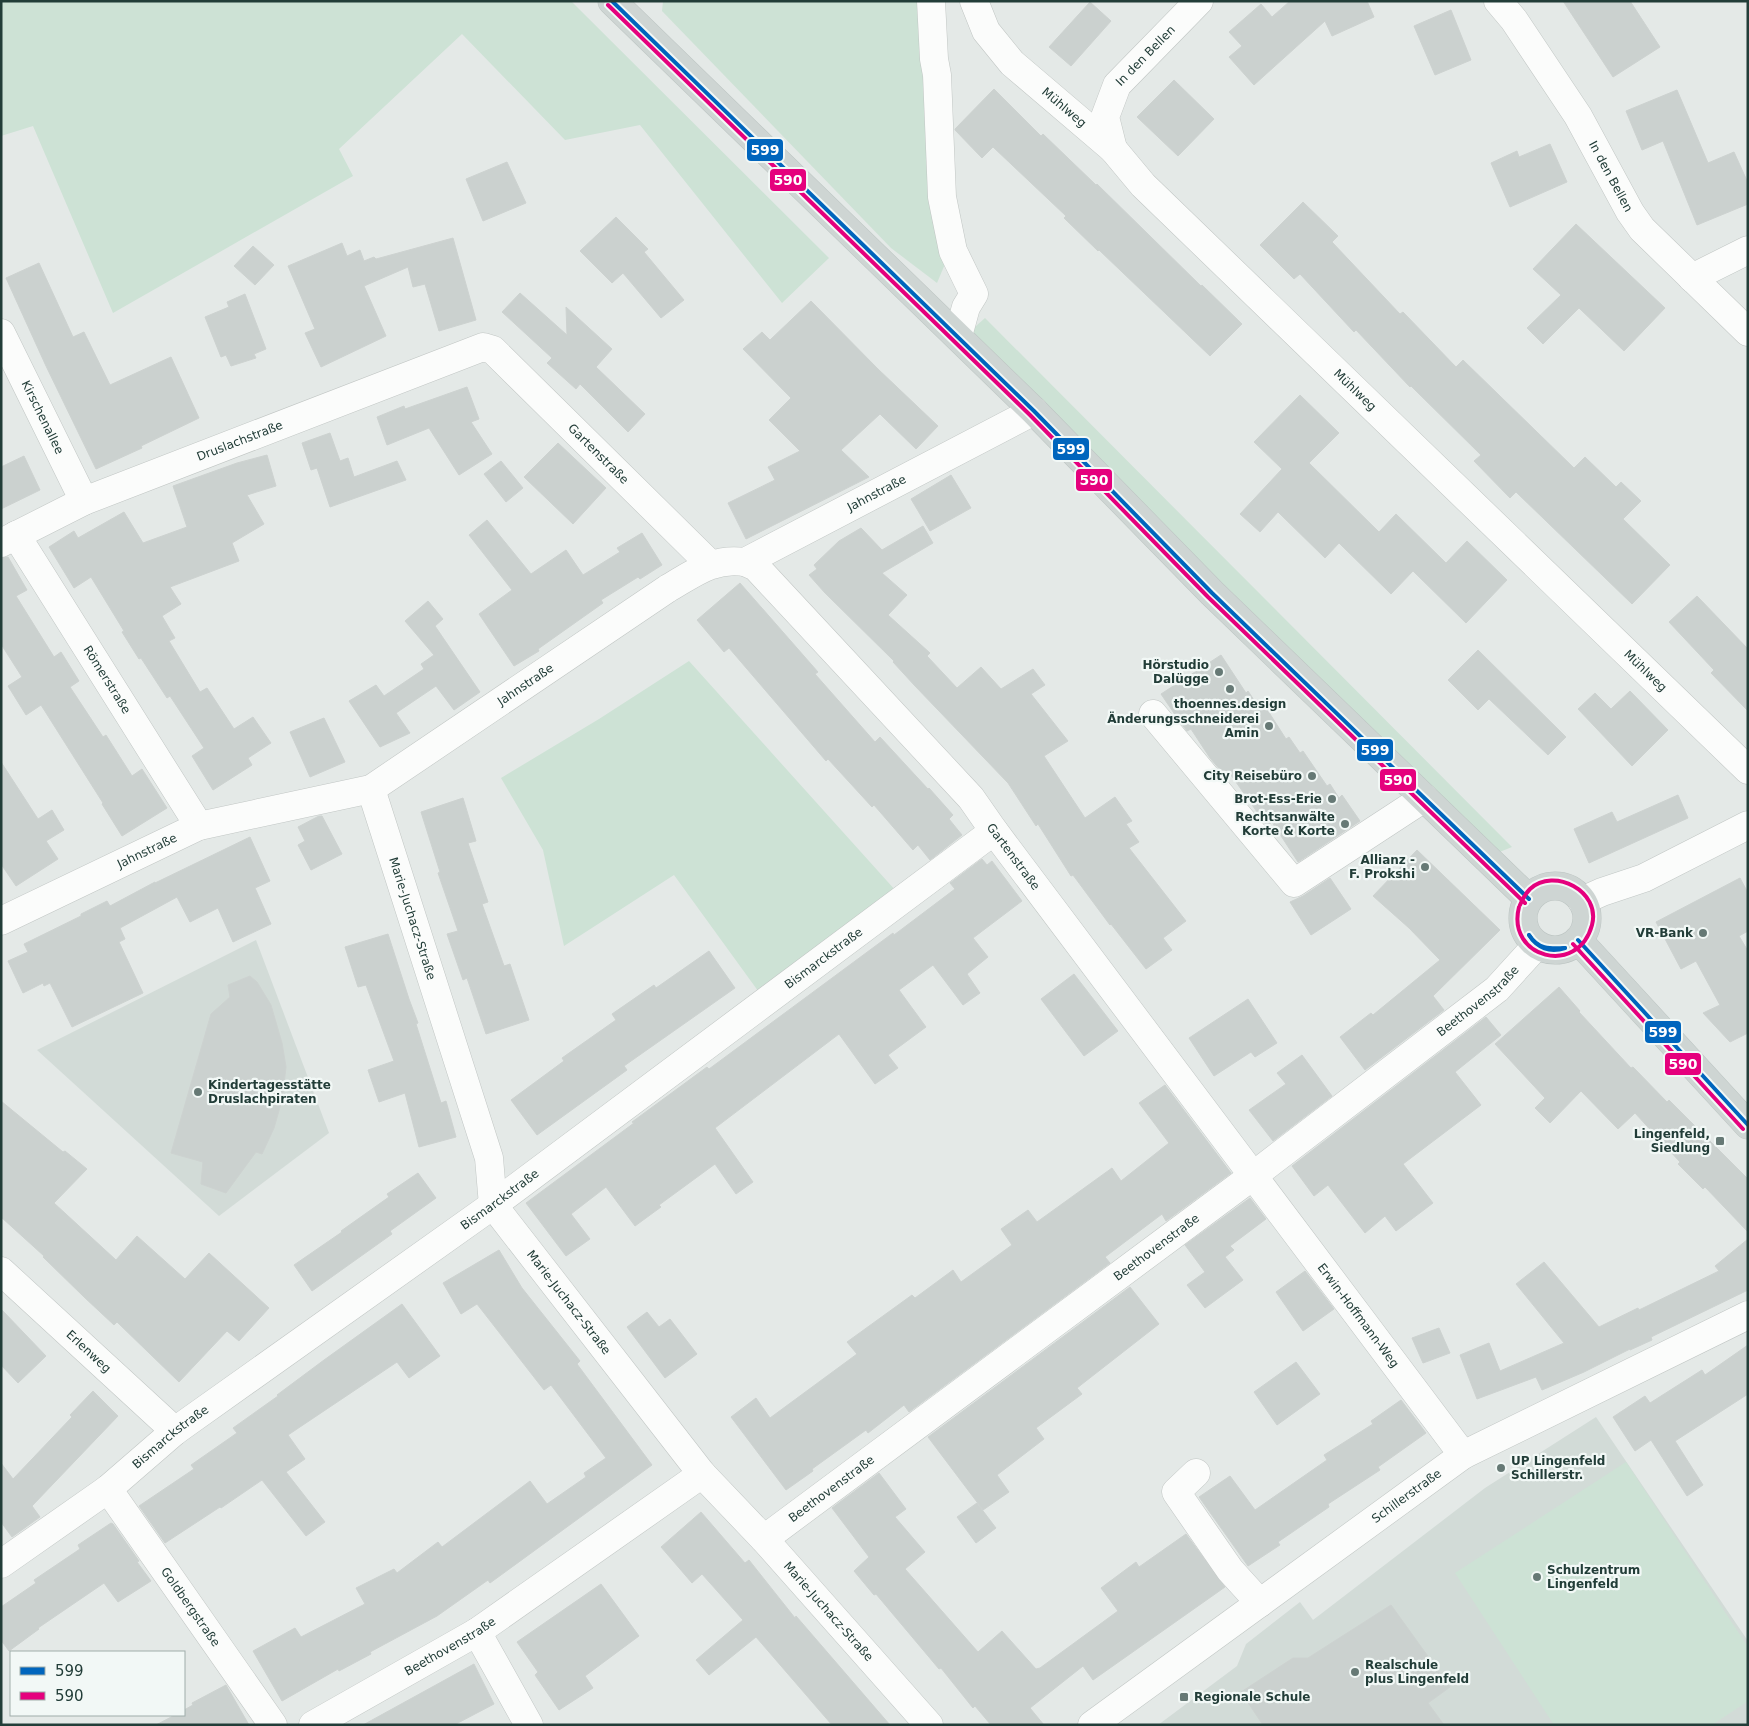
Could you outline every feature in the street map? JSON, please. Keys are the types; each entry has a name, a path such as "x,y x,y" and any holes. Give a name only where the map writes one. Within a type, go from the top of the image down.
{"main road":[{"path":"612,1 958,336 1212,593 1529,899"},
{"path":"1547,887 1558,887 1567,889 1582,901 1586,910 1587,921 1584,931 1571,946 1563,949 1545,949 1537,945 1530,938 1525,929 1523,918 1529,899 1538,892 1547,887"},
{"path":"1578,940 1748,1125"}],"street":[{"path":"930,1 937,75 942,197 953,251 974,294 966,307 958,336"},
{"name":"Mühlweg","path":"974,1 986,31 1012,63 1113,149 1143,185 1748,770"},
{"name":"In den Bellen","path":"1113,149 1105,117 1117,85 1199,1"},
{"name":"In den Bellen","path":"1498,1 1514,20 1578,116 1630,212 1642,229 1748,332"},
{"path":"1692,278 1748,250"},
{"name":"Kirschenallee","path":"1,333 84,501"},
{"name":"Druslachstraße","path":"9,539 84,501 483,347"},
{"name":"Gartenstraße","path":"483,347 493,350 710,564"},
{"name":"Jahnstraße","path":"5,911 199,826 371,789 667,589 710,564 734,561 745,562 1034,411"},
{"name":"Römerstraße","path":"9,539 199,826"},
{"name":"Gartenstraße","path":"745,562 756,567 971,798 1254,1174"},
{"path":"1153,714 1294,882 1424,798"},
{"name":"Marie-Juchacz-Straße","path":"371,789 489,1158 493,1205 702,1474 764,1539 929,1725"},
{"path":"1582,901 1644,878 1748,825"},
{"name":"Bismarckstraße","path":"1,1564 108,1489 175,1432 493,1205 994,831"},
{"name":"Beethovenstraße","path":"764,1539 1254,1174 1498,989 1537,945"},
{"name":"Erwin-Hoffmann-Weg","path":"1254,1174 1464,1455"},
{"name":"Erlenweg","path":"1,1271 175,1432"},
{"name":"Schillerstraße","path":"1092,1725 1464,1455 1748,1315"},
{"path":"1196,1473 1176,1492 1230,1570 1260,1603"},
{"name":"Beethovenstraße","path":"313,1725 477,1632 702,1474"},
{"name":"Goldbergstraße","path":"108,1489 273,1725"},
{"path":"477,1632 528,1725"}],"shaded area":[{"name":"Kindertagesstätte Druslachpiraten","path":"256,940 329,1133 219,1216 37,1050"},
{"name":"Schulzentrum Lingenfeld","path":"1596,1417 1748,1641 1748,1725 1158,1725 1237,1666 1246,1644 1300,1602 1313,1620 1485,1488"}],"green space":[{"path":"1,1 571,1 829,258 782,303 640,125 565,140 462,34 339,149 353,176 113,313 33,126 1,136"},
{"path":"663,1 922,1 945,264 937,283 891,248 662,11"},
{"path":"985,318 1512,847 1497,853 967,334"},
{"path":"689,661 896,891 761,995 674,875 564,946 543,850 501,778 599,719"},
{"path":"1626,1462 1748,1647 1748,1701 1712,1725 1554,1725 1455,1573"}],"building":[{"path":"1290,1 1367,1 1374,17 1332,36 1325,21 1254,85 1229,57 1242,46 1229,32 1261,4 1272,17"},
{"path":"1563,1 1630,1 1660,47 1613,77"},
{"path":"1090,2 1111,21 1071,66 1049,47"},
{"path":"1451,10 1471,60 1435,75 1414,26"},
{"path":"1174,80 1214,119 1178,156 1137,117"},
{"path":"994,89 1041,136 1043,134 1097,184 1242,324 1210,356 1098,251 1064,218 1066,216 993,147 982,158 955,130"},
{"path":"1677,90 1708,163 1734,152 1748,183 1748,204 1697,225 1663,141 1642,150 1626,111"},
{"path":"1550,144 1567,182 1510,207 1491,163 1517,151 1519,157"},
{"path":"507,162 526,203 483,221 466,179"},
{"path":"1303,202 1338,236 1332,242 1400,314 1403,312 1456,367 1463,360 1574,468 1585,457 1616,487 1621,482 1641,501 1623,519 1670,565 1632,604 1516,492 1510,498 1474,461 1481,455 1410,387 1356,330 1354,332 1300,274 1294,279 1260,245"},
{"path":"616,217 648,249 644,252 684,300 661,318 623,273 612,283 580,251"},
{"path":"1576,224 1665,308 1624,351 1579,308 1543,344 1527,328 1561,295 1533,269"},
{"path":"453,238 476,320 439,331 425,284 413,287 408,267 364,286 386,336 321,367 305,333 315,329 288,266 342,243 347,256 360,250 364,261"},
{"path":"253,246 274,265 255,285 234,266"},
{"path":"39,263 73,337 84,332 110,385 171,357 199,418 141,446 142,448 96,469 6,278"},
{"path":"520,293 567,335 566,307 612,349 596,367 645,414 628,432 580,384 576,389 547,363 552,358 502,312"},
{"path":"245,294 266,349 254,354 256,358 231,366 226,355 221,357 205,317 229,307 227,302"},
{"path":"811,301 938,426 916,449 880,414 841,450 869,477 746,539 728,503 775,480 768,467 800,451 769,420 791,398 743,349 762,332 770,340"},
{"path":"467,387 479,419 471,422 492,454 459,475 429,428 387,445 377,417 404,406 405,409"},
{"path":"1300,395 1339,433 1309,463 1379,532 1396,514 1446,563 1467,541 1507,580 1466,623 1413,571 1391,594 1339,543 1325,558 1278,512 1260,532 1240,514 1282,469 1254,442"},
{"path":"330,433 340,461 348,458 354,477 397,461 406,480 330,507 317,468 311,470 302,443"},
{"path":"558,443 606,488 573,524 524,477"},
{"path":"267,455 276,486 247,495 264,524 232,543 239,561 170,587 181,604 162,616 175,638 169,641 200,692 207,688 234,729 253,717 271,743 248,758 252,765 213,790 192,756 204,748 170,696 167,698 141,658 139,659 91,577 74,588 49,547 74,531 78,538 124,512 143,543 187,527 173,486 237,463"},
{"path":"24,456 40,490 1,509 1,467"},
{"path":"501,461 523,488 506,502 484,474"},
{"path":"951,475 971,508 930,531 911,499"},
{"path":"487,520 531,574 566,550 583,575 620,552 617,548 642,533 662,565 640,579 638,577 601,600 603,603 538,649 539,651 514,666 479,614 512,590 469,535"},
{"path":"923,526 933,543 882,573 907,595 888,615 930,653 927,656 957,688 981,667 1001,689 1033,669 1045,685 1031,694 1068,741 1044,756 1085,818 1115,797 1132,821 1126,824 1139,842 1129,848 1186,921 1163,938 1172,950 1146,969 1073,875 1071,876 1038,824 1036,826 1008,783 915,686 894,661 809,575 817,569 814,565 839,541 861,528 882,550"},
{"path":"8,557 27,590 16,596 54,657 61,652 79,681 70,687 103,737 106,735 132,776 142,769 167,808 122,836 41,705 26,715 8,686 22,677 1,644 1,558"},
{"path":"740,583 818,672 815,674 875,742 880,737 953,815 949,819 962,835 930,860 918,845 913,850 874,805 872,807 828,759 826,761 729,648 724,652 697,620"},
{"path":"1697,596 1748,649 1748,711 1711,673 1714,670 1669,622"},
{"path":"428,601 443,619 435,626 480,692 454,710 436,686 396,713 410,733 380,747 349,701 376,685 384,696 424,669 421,664 434,655 405,621"},
{"path":"1478,650 1566,737 1548,755 1489,699 1478,710 1448,680"},
{"path":"1221,655 1246,693 1248,691 1258,706 1263,703 1286,739 1289,737 1300,753 1303,751 1327,786 1330,784 1339,798 1342,795 1360,821 1298,862 1272,822 1267,826 1231,775 1227,778 1210,758 1191,729 1187,731 1161,694"},
{"path":"1630,691 1668,730 1632,766 1578,709 1595,693 1611,709"},
{"path":"324,718 345,762 310,777 290,732"},
{"path":"1,762 38,819 52,810 64,830 46,841 58,859 16,886 1,864"},
{"path":"1678,795 1688,818 1589,863 1574,829 1612,812 1617,822"},
{"path":"463,798 476,841 468,843 488,902 482,904 504,966 510,964 529,1020 486,1034 467,978 463,980 447,934 458,931 438,873 440,872 421,812"},
{"path":"322,816 342,854 311,870 298,845 305,841 298,827"},
{"path":"250,837 270,881 255,888 271,924 233,942 218,908 190,922 177,897 120,928 125,939 119,942 143,993 72,1027 50,983 44,986 43,983 23,993 8,961 28,952 24,944 107,901 110,906 155,882"},
{"path":"1417,850 1500,930 1433,996 1444,1010 1365,1070 1340,1037 1371,1013 1373,1015 1440,960 1409,928 1373,896"},
{"path":"982,859 987,865 992,861 1022,901 973,938 988,957 967,974 980,993 963,1005 933,965 899,990 926,1027 888,1055 898,1068 875,1084 839,1034 715,1128 753,1182 736,1194 715,1164 659,1205 661,1207 635,1226 606,1187 571,1214 590,1239 566,1256 526,1203 707,1067 709,1069 955,889 950,883"},
{"path":"1330,878 1351,909 1311,935 1290,902 1303,896"},
{"name":"VR-Bank","path":"1740,878 1748,893 1748,931 1739,936 1748,951 1748,1033 1730,1042 1703,1013 1720,1005 1696,961 1681,969 1656,922"},
{"path":"388,934 418,1023 416,1024 441,1103 446,1101 456,1137 419,1147 405,1093 379,1102 368,1070 394,1061 366,985 358,987 345,947"},
{"path":"709,951 735,988 624,1066 627,1070 537,1135 511,1100 564,1061 562,1058 616,1020 612,1014 654,985 656,988"},
{"path":"1074,974 1118,1031 1084,1056 1041,999"},
{"path":"250,976 257,982 271,1005 282,1043 286,1067 282,1100 274,1128 262,1154 256,1152 226,1193 201,1184 203,1162 171,1153 211,1014 230,997 228,985"},
{"path":"1559,987 1579,1012 1631,1068 1633,1067 1667,1102 1669,1100 1748,1179 1748,1232 1705,1187 1703,1189 1678,1164 1680,1162 1635,1113 1618,1129 1581,1091 1550,1123 1535,1108 1545,1098 1495,1044"},
{"path":"1248,999 1277,1043 1255,1057 1251,1052 1214,1076 1189,1038"},
{"path":"1486,1017 1501,1035 1455,1072 1481,1105 1403,1164 1433,1203 1396,1231 1385,1216 1365,1233 1328,1185 1314,1196 1292,1166"},
{"path":"1302,1055 1332,1096 1273,1141 1249,1110 1286,1084 1277,1073"},
{"path":"1165,1085 1231,1173 1166,1221 1162,1214 1105,1257 1110,1263 909,1412 904,1405 868,1433 866,1430 786,1490 731,1417 756,1398 770,1418 857,1354 847,1342 912,1295 915,1298 953,1270 961,1282 1012,1245 1001,1229 1028,1210 1037,1222 1112,1168 1121,1181 1169,1143 1139,1103"},
{"path":"1,1101 63,1152 65,1151 87,1169 54,1203 116,1260 137,1236 185,1279 209,1253 269,1308 239,1341 227,1331 179,1382 117,1322 114,1325 44,1256 1,1217"},
{"path":"418,1173 436,1198 390,1231 392,1234 312,1291 294,1265 342,1232 389,1197 387,1194"},
{"path":"1250,1198 1266,1219 1230,1246 1234,1250 1225,1257 1243,1280 1205,1308 1187,1285 1205,1272 1185,1245"},
{"path":"1748,1239 1748,1290 1651,1337 1652,1340 1542,1390 1536,1377 1477,1399 1460,1355 1489,1343 1500,1371 1564,1343 1516,1284 1544,1262 1599,1327 1638,1308 1639,1310 1719,1271 1715,1266"},
{"path":"499,1250 522,1288 580,1361 577,1364 652,1465 490,1583 488,1580 437,1616 370,1652 371,1654 339,1671 338,1669 282,1701 253,1651 295,1628 301,1637 365,1604 356,1588 394,1569 397,1573 438,1542 442,1547 530,1481 547,1504 586,1477 584,1473 606,1458 551,1385 544,1390 477,1304 461,1314 443,1283"},
{"path":"1305,1271 1334,1309 1303,1331 1276,1292"},
{"path":"1130,1287 1159,1324 1077,1388 1082,1394 1036,1428 1044,1439 997,1475 1009,1492 983,1510 928,1437"},
{"path":"402,1304 440,1356 409,1378 397,1362 288,1435 305,1459 286,1472 325,1522 306,1536 262,1480 165,1543 139,1506 194,1469 191,1465 237,1433 233,1428"},
{"path":"1,1309 46,1356 18,1383 1,1365"},
{"path":"647,1312 659,1327 670,1319 697,1354 665,1378 627,1327"},
{"path":"1439,1328 1450,1353 1423,1363 1412,1338"},
{"path":"1748,1345 1748,1394 1675,1441 1703,1485 1687,1496 1651,1440 1635,1451 1613,1417 1645,1396 1650,1403 1702,1370 1705,1375"},
{"path":"1296,1362 1320,1394 1277,1425 1254,1392"},
{"path":"93,1391 118,1416 32,1506 40,1517 12,1537 1,1522 1,1463 13,1479 72,1417 70,1415"},
{"path":"1401,1400 1426,1433 1378,1467 1380,1470 1328,1504 1329,1507 1278,1542 1280,1545 1248,1566 1199,1497 1230,1476 1255,1510 1327,1460 1324,1455 1373,1424 1371,1421"},
{"path":"879,1473 906,1509 895,1517 925,1552 905,1569 978,1652 1002,1631 1036,1669 1040,1668 1118,1611 1101,1588 1136,1562 1139,1567 1186,1534 1225,1587 1093,1680 1083,1666 1030,1708 1044,1725 991,1725 975,1706 973,1708 941,1668 939,1669 876,1594 874,1595 854,1571 869,1557 832,1508"},
{"path":"977,1503 996,1528 976,1543 957,1517"},
{"path":"701,1512 745,1563 749,1560 795,1618 796,1616 890,1725 832,1725 756,1637 709,1675 696,1660 743,1620 702,1574 692,1583 661,1547"},
{"path":"111,1523 151,1581 118,1602 104,1583 38,1628 9,1651 1,1640 1,1607 36,1583 34,1580 80,1549 78,1545"},
{"path":"601,1584 639,1636 585,1676 593,1688 559,1710 535,1675 538,1672 517,1642"},
{"name":"Realschule plus Lingenfeld","path":"1391,1605 1450,1687 1428,1703 1444,1725 1263,1725 1241,1692 1293,1658 1308,1658"},
{"path":"474,1664 494,1704 454,1725 363,1725"},
{"path":"226,1685 249,1725 156,1725 173,1716 185,1716 185,1709 193,1705 192,1703"}],"transit line":[{"name":"599","path":"612,1 1034,411 1212,593 1529,899"},
{"name":"590","path":"608,5 1030,415 1208,597 1525,903"},
{"name":"590","path":"1519,907 1518,925 1523,939 1533,949 1545,955 1559,956 1573,951 1584,941 1592,925 1593,913 1583,893 1563,882 1551,881 1540,883 1530,889 1520,905"},
{"name":"599","path":"1529,935 1540,946 1565,948"},
{"name":"599","path":"1529,935 1536,943 1549,950 1565,948"},
{"name":"599","path":"1578,940 1748,1125"},
{"name":"590","path":"1573,944 1743,1129"}],"place":[{"name":"Hörstudio Dalügge","path":"1219,672"},
{"name":"thoennes.design","path":"1230,689"},
{"name":"Änderungsschneiderei Amin","path":"1269,726"},
{"name":"City Reisebüro","path":"1312,776"},
{"name":"Brot-Ess-Erie","path":"1332,799"},
{"name":"Rechtsanwälte Korte & Korte","path":"1345,824"},
{"name":"Allianz - F. Prokshi","path":"1425,867"},
{"name":"VR-Bank","path":"1703,933"},
{"name":"Kindertagesstätte Druslachpiraten","path":"198,1092"},
{"name":"Lingenfeld, Siedlung","path":"1720,1141"},
{"name":"UP Lingenfeld Schillerstr.","path":"1501,1468"},
{"name":"Schulzentrum Lingenfeld","path":"1537,1577"},
{"name":"Realschule plus Lingenfeld","path":"1355,1672"},
{"name":"Regionale Schule","path":"1184,1697"}]}
